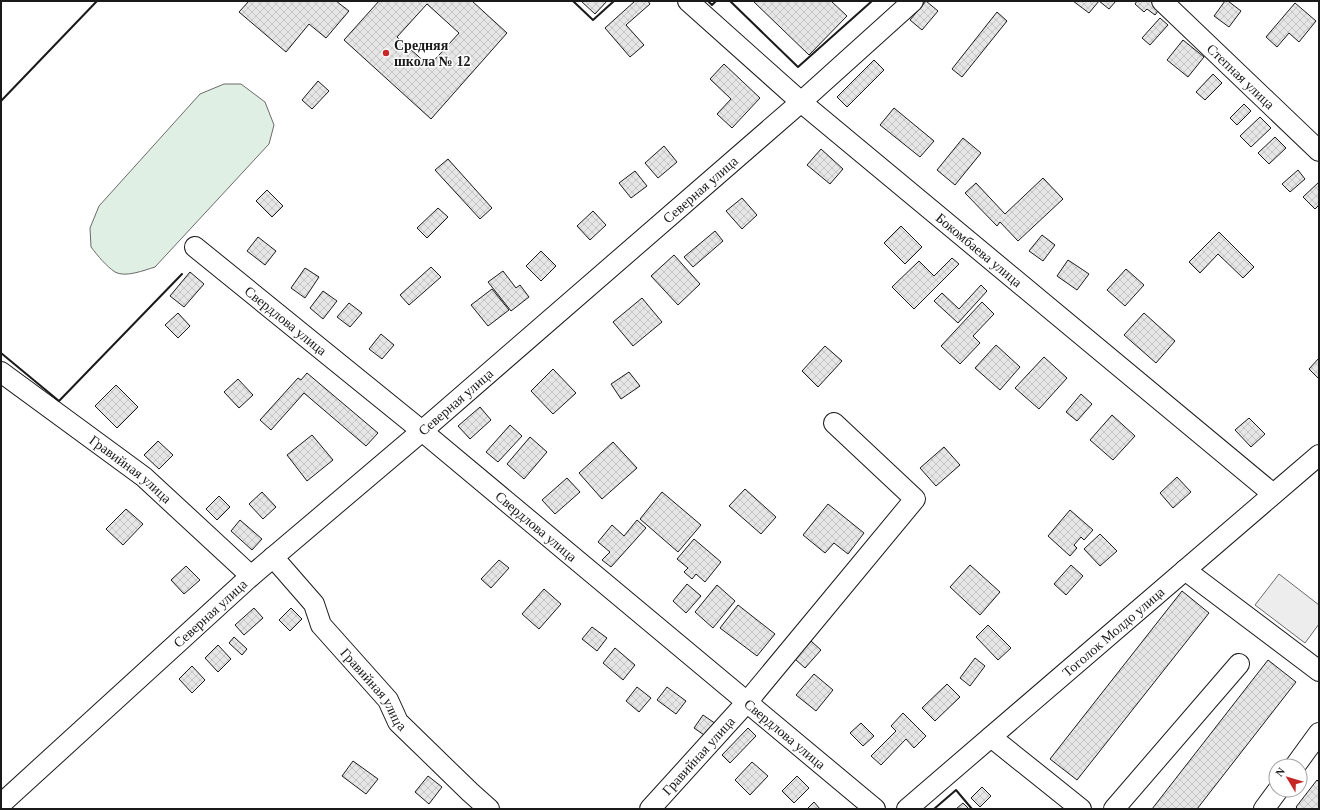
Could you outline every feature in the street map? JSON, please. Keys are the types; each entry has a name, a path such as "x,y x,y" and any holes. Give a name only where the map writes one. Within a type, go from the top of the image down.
{"street":[{"name":"Бокомбаева улица","path":"688,1 801,102 1273,494"},
{"name":"Северная улица","path":"1,805 251,576 422,431 801,102 913,1"},
{"name":"Степная улица","path":"1162,1 1319,151"},
{"name":"Свердлова улица","path":"194,247 422,431 875,809"},
{"name":"Гравийная улица","path":"1,372 144,477 251,576"},
{"name":"Гравийная улица","path":"650,809 747,702 915,499 834,423"},
{"name":"Тоголок Молдо улица","path":"908,809 1319,455"},
{"name":"Гравийная улица","path":"273,557 314,604 321,625 388,700 398,722 489,809"},
{"path":"1185,570 1319,671"},
{"path":"1114,809 1239,664"},
{"path":"991,737 1081,809"},
{"path":"1302,758 1318,738"},
{"path":"1264,809 1272,798"},
{"path":"1,805 4,809"}],"green space":[{"path":"224,84 241,84 265,102 274,125 269,144 155,267 129,274 119,274 115,272 105,264 91,247 90,228 99,206 200,94"}],"shaded area":[{"path":"1279,574 1319,605 1319,624 1305,643 1255,605"}],"building":[{"path":"249,1 336,1 349,11 326,38 309,24 286,52 239,12"},
{"name":"Средняя школа № 12","path":"379,1 472,1 507,33 431,119 344,40","holes":["427,4 459,33 429,66 397,37"]},
{"path":"581,1 607,1 595,14"},
{"path":"635,1 648,1 650,4 626,25 644,45 630,57 605,28"},
{"path":"753,1 831,1 847,16 809,55"},
{"path":"926,1 938,11 922,30 910,20"},
{"path":"1073,1 1099,1 1089,13"},
{"path":"1099,1 1116,1 1109,9"},
{"path":"1137,1 1153,1 1161,7 1155,15 1147,9 1144,12 1135,4"},
{"path":"1225,1 1228,1 1241,11 1229,27 1214,16"},
{"path":"1295,3 1316,21 1299,42 1289,33 1277,47 1266,37"},
{"path":"997,12 1007,21 962,77 952,69"},
{"path":"1160,18 1168,25 1150,45 1142,38"},
{"path":"1183,40 1204,57 1188,77 1167,60"},
{"path":"874,60 884,70 847,107 837,97"},
{"path":"724,64 760,98 732,128 717,114 731,99 710,79"},
{"path":"1213,74 1222,83 1205,100 1196,92"},
{"path":"318,81 329,91 312,109 302,100"},
{"path":"1244,104 1251,111 1237,125 1230,118"},
{"path":"894,108 934,141 920,157 880,125"},
{"path":"1260,117 1271,128 1251,147 1240,136"},
{"path":"1275,137 1286,148 1269,164 1258,153"},
{"path":"963,138 981,153 955,185 937,170"},
{"path":"664,146 677,162 658,178 645,163"},
{"path":"821,149 843,169 830,184 807,165"},
{"path":"448,159 492,208 480,219 435,170"},
{"path":"1298,170 1305,179 1290,192 1282,184"},
{"path":"635,171 647,186 631,198 619,183"},
{"path":"1043,178 1063,199 1018,241 1000,222 997,226 965,193 976,183 1005,214"},
{"path":"1319,182 1319,205 1315,209 1303,197"},
{"path":"267,190 283,206 272,217 256,201"},
{"path":"742,198 757,215 742,229 726,211"},
{"path":"438,208 448,217 427,238 417,228"},
{"path":"593,211 606,225 590,240 577,226"},
{"path":"901,226 922,247 905,264 884,243"},
{"path":"715,231 723,241 693,267 684,257"},
{"path":"1219,232 1254,267 1243,278 1218,254 1200,273 1189,262"},
{"path":"1042,235 1055,245 1043,261 1029,251"},
{"path":"258,237 276,251 265,265 247,251"},
{"path":"541,251 556,266 541,281 526,266"},
{"path":"674,255 700,284 678,305 651,276"},
{"path":"952,258 959,264 914,309 892,287 919,261 934,276"},
{"path":"1068,260 1089,274 1077,290 1057,276"},
{"path":"431,267 441,277 409,305 400,295"},
{"path":"305,268 319,277 305,298 291,288"},
{"path":"1126,269 1144,285 1125,306 1107,290"},
{"path":"503,271 516,288 520,285 529,297 511,311 488,282"},
{"path":"190,272 204,284 184,307 170,296"},
{"path":"981,285 987,291 958,323 934,301 942,293 959,309"},
{"path":"492,289 509,310 488,326 471,305"},
{"path":"323,291 337,301 323,319 310,308"},
{"path":"642,298 662,322 633,346 613,322"},
{"path":"982,302 994,314 973,336 980,343 960,364 941,346"},
{"path":"349,303 362,313 350,327 337,317"},
{"path":"178,313 190,326 178,338 165,325"},
{"path":"1144,313 1175,341 1156,363 1124,335"},
{"path":"381,334 394,345 382,359 369,349"},
{"path":"996,345 1020,367 1000,390 975,368"},
{"path":"825,346 842,361 818,387 802,371"},
{"path":"1044,357 1067,378 1039,409 1015,388"},
{"path":"1319,358 1319,379 1309,369"},
{"path":"553,369 576,393 553,414 531,391"},
{"path":"629,372 640,386 621,399 611,384"},
{"path":"307,373 378,433 366,446 304,393 271,430 260,420 298,378 301,380"},
{"path":"238,379 253,395 239,408 224,392"},
{"path":"116,385 138,407 117,428 95,406"},
{"path":"1081,394 1092,404 1077,421 1066,412"},
{"path":"480,407 491,420 470,439 458,426"},
{"path":"1112,415 1135,436 1113,460 1090,440"},
{"path":"1249,418 1265,434 1251,447 1235,430"},
{"path":"510,425 522,436 498,462 486,452"},
{"path":"312,435 333,460 307,481 287,455"},
{"path":"530,437 547,452 524,479 507,464"},
{"path":"158,441 173,455 159,469 144,455"},
{"path":"613,442 637,468 602,499 579,473"},
{"path":"944,447 960,465 936,486 920,468"},
{"path":"1177,477 1191,492 1173,508 1160,493"},
{"path":"567,478 580,492 555,514 542,500"},
{"path":"745,489 776,517 761,534 729,506"},
{"path":"262,492 276,507 263,519 249,504"},
{"path":"662,492 701,525 678,552 640,519"},
{"path":"219,496 230,507 217,520 206,509"},
{"path":"828,504 864,533 848,554 834,543 825,553 803,535"},
{"path":"126,509 143,524 123,545 106,529"},
{"path":"1070,510 1093,530 1084,540 1081,537 1074,545 1077,548 1070,556 1048,536"},
{"path":"240,520 262,539 252,550 231,531"},
{"path":"637,520 646,528 611,567 602,560 610,552 598,542 612,525 624,536"},
{"path":"1100,534 1117,551 1100,566 1084,549"},
{"path":"694,539 721,562 705,582 696,574 692,579 684,572 688,568 677,559"},
{"path":"499,560 509,568 491,588 481,579"},
{"path":"970,565 1000,592 980,615 950,587"},
{"path":"1071,565 1083,576 1066,595 1054,584"},
{"path":"186,566 200,580 184,594 171,580"},
{"path":"687,584 701,596 686,613 673,601"},
{"path":"717,585 735,601 713,628 695,612"},
{"path":"544,589 561,604 539,629 522,614"},
{"path":"1182,591 1209,613 1077,780 1050,759"},
{"path":"738,605 775,634 757,656 720,628"},
{"path":"254,608 263,618 244,635 235,625"},
{"path":"291,608 302,619 290,631 279,620"},
{"path":"988,625 1011,648 998,660 976,637"},
{"path":"592,627 607,638 597,651 582,639"},
{"path":"234,637 247,649 242,655 229,643"},
{"path":"811,641 821,650 805,668 795,659"},
{"path":"218,645 231,659 218,672 205,658"},
{"path":"615,648 635,665 623,680 603,663"},
{"path":"975,658 985,666 970,686 960,678"},
{"path":"1268,660 1296,682 1197,809 1152,809"},
{"path":"192,666 205,680 192,693 179,679"},
{"path":"814,674 833,690 816,711 796,695"},
{"path":"947,684 960,697 935,721 922,708"},
{"path":"637,687 651,698 639,712 626,701"},
{"path":"667,687 686,701 676,714 657,700"},
{"path":"903,713 926,736 914,748 906,739 881,765 871,756 896,731 891,726"},
{"path":"703,715 716,724 707,737 694,728"},
{"path":"861,723 874,736 863,746 850,733"},
{"path":"748,728 756,736 730,763 722,755"},
{"path":"353,761 378,779 366,794 342,776"},
{"path":"752,762 768,776 750,795 735,780"},
{"path":"428,776 442,787 429,804 415,792"},
{"path":"797,776 809,788 794,803 782,791"},
{"path":"1317,780 1319,782 1319,809 1298,809 1296,807 1303,798 1308,798 1308,792"},
{"path":"982,787 991,796 980,807 971,798"},
{"path":"814,802 820,809 807,809"},
{"path":"963,803 969,809 956,809"}],"wall":[{"path":"1,101 97,1"},
{"path":"573,1 593,20 614,1"},
{"path":"708,1 712,5 716,1"},
{"path":"730,1 798,67 872,1"},
{"path":"1,353 59,401 182,274"},
{"path":"934,809 956,790 972,809"}],"place":[{"name":"Средняя школа № 12","path":"386,53"}]}
